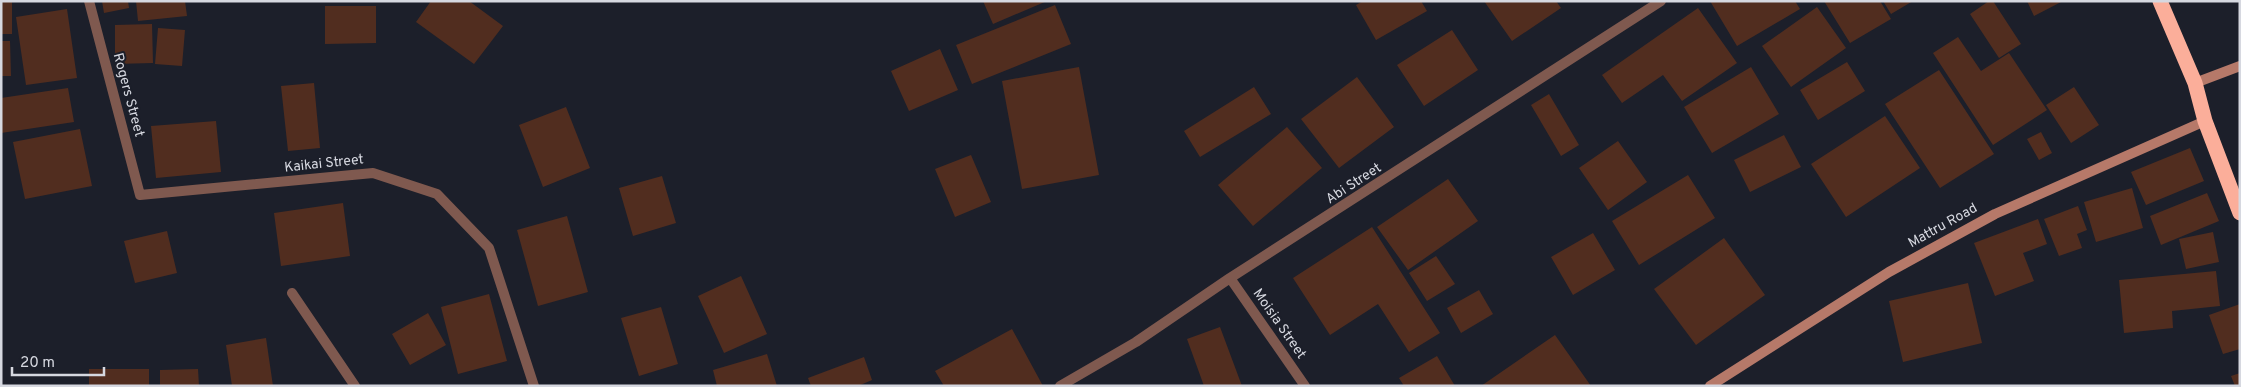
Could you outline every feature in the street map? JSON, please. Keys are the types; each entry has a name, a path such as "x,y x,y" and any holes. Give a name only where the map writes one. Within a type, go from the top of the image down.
{"highway":[{"path":"2160,1 2195,83 2205,121 2240,213"}],"main road":[{"path":"2195,83 2240,66"},
{"name":"Mattru Road","path":"1710,386 1889,272 1995,214 2205,121"}],"street":[{"name":"Rogers Street","path":"89,1 140,195"},
{"name":"Abi Street","path":"1060,386 1136,342 1230,278 1661,1"},
{"name":"Kaikai Street","path":"140,195 374,173 437,194 489,248 534,386"},
{"name":"Moisia Street","path":"1230,278 1306,386"},
{"path":"292,293 355,386"}],"building":[{"path":"1,1 12,1 12,34 1,34"},
{"path":"102,1 128,1 129,8 104,13"},
{"path":"136,1 185,1 187,16 138,21"},
{"path":"431,1 469,1 503,26 474,64 416,22"},
{"path":"983,1 1047,1 993,24"},
{"path":"1363,1 1421,1 1427,11 1376,40 1356,5"},
{"path":"1484,1 1556,1 1561,8 1512,41"},
{"path":"1710,1 1795,1 1800,9 1737,46"},
{"path":"1824,1 1880,1 1891,19 1850,43"},
{"path":"1883,1 1913,1 1891,14"},
{"path":"1989,1 1993,1 2021,44 1999,58 1970,14"},
{"path":"2027,1 2063,1 2034,16"},
{"path":"1055,5 1071,44 972,84 956,45"},
{"path":"325,6 376,6 376,43 325,44"},
{"path":"1817,7 1846,48 1791,87 1762,46"},
{"path":"1698,8 1737,63 1682,101 1663,75 1622,103 1602,75"},
{"path":"67,9 77,78 26,85 16,17"},
{"path":"152,24 153,63 115,64 115,25"},
{"path":"158,28 185,30 182,66 155,64"},
{"path":"1452,30 1478,70 1424,106 1397,65"},
{"path":"1958,37 1981,71 2009,53 2047,110 1993,145 1933,53"},
{"path":"1,41 10,41 11,76 1,76"},
{"path":"940,49 958,90 909,111 891,71"},
{"path":"1847,62 1865,91 1818,120 1800,90"},
{"path":"1079,67 1099,175 1022,189 1002,81"},
{"path":"1751,67 1779,114 1712,153 1684,107"},
{"path":"1939,70 1994,154 1940,188 1885,104"},
{"path":"1357,77 1394,127 1339,168 1301,119"},
{"path":"314,83 320,148 288,151 281,86"},
{"path":"1254,87 1271,114 1200,157 1184,131"},
{"path":"2074,87 2099,125 2071,143 2046,105"},
{"path":"68,88 74,122 1,133 1,98"},
{"path":"1549,94 1579,145 1561,156 1531,105"},
{"path":"566,107 590,168 543,187 519,125"},
{"path":"1885,116 1920,168 1846,217 1811,164"},
{"path":"216,121 221,172 156,178 151,126"},
{"path":"1287,127 1322,168 1253,226 1218,185"},
{"path":"80,129 92,186 25,199 13,142"},
{"path":"2041,132 2052,153 2039,160 2027,139"},
{"path":"1784,135 1801,167 1750,192 1734,160"},
{"path":"1618,141 1647,182 1608,210 1579,168"},
{"path":"2190,148 2204,181 2146,205 2131,172"},
{"path":"971,155 991,202 955,217 935,169"},
{"path":"1688,175 1715,218 1639,265 1612,221"},
{"path":"662,176 676,223 633,236 619,188"},
{"path":"1448,179 1478,221 1408,270 1377,227"},
{"path":"2132,188 2143,228 2096,242 2084,202"},
{"path":"2207,193 2219,221 2161,245 2150,216"},
{"path":"343,203 350,256 281,266 274,213"},
{"path":"2078,206 2087,230 2077,234 2082,248 2059,256 2044,219"},
{"path":"567,216 588,292 538,306 517,230"},
{"path":"2038,219 2047,244 2023,253 2034,281 1995,296 1974,243"},
{"path":"1372,227 1440,333 1409,352 1378,304 1330,335 1293,278"},
{"path":"167,231 177,273 135,283 124,241"},
{"path":"2213,232 2219,262 2186,269 2179,239"},
{"path":"1593,233 1615,270 1573,295 1551,257"},
{"path":"1724,238 1765,295 1696,345 1654,289"},
{"path":"1436,256 1455,284 1427,301 1409,273"},
{"path":"2216,271 2220,306 2172,311 2173,328 2124,333 2119,280"},
{"path":"741,276 767,334 724,353 698,296"},
{"path":"1968,283 1982,343 1903,362 1889,301"},
{"path":"1479,290 1493,314 1461,333 1447,308"},
{"path":"489,294 507,361 458,374 441,307"},
{"path":"2240,304 2240,349 2223,354 2209,315"},
{"path":"661,307 678,364 639,376 621,318"},
{"path":"428,313 446,345 410,365 392,334"},
{"path":"1220,327 1242,386 1204,386 1187,339"},
{"path":"1012,329 1043,386 944,386 935,371"},
{"path":"1555,335 1591,386 1481,386"},
{"path":"266,338 273,386 232,386 226,345"},
{"path":"767,354 777,386 717,386 713,370"},
{"path":"1437,356 1455,386 1404,386 1399,378"},
{"path":"864,357 872,380 858,386 811,386 808,378"},
{"path":"89,369 149,369 149,386 89,386"},
{"path":"198,369 199,386 160,386 160,370"},
{"path":"2240,373 2240,386 2235,386 2231,376"}]}
